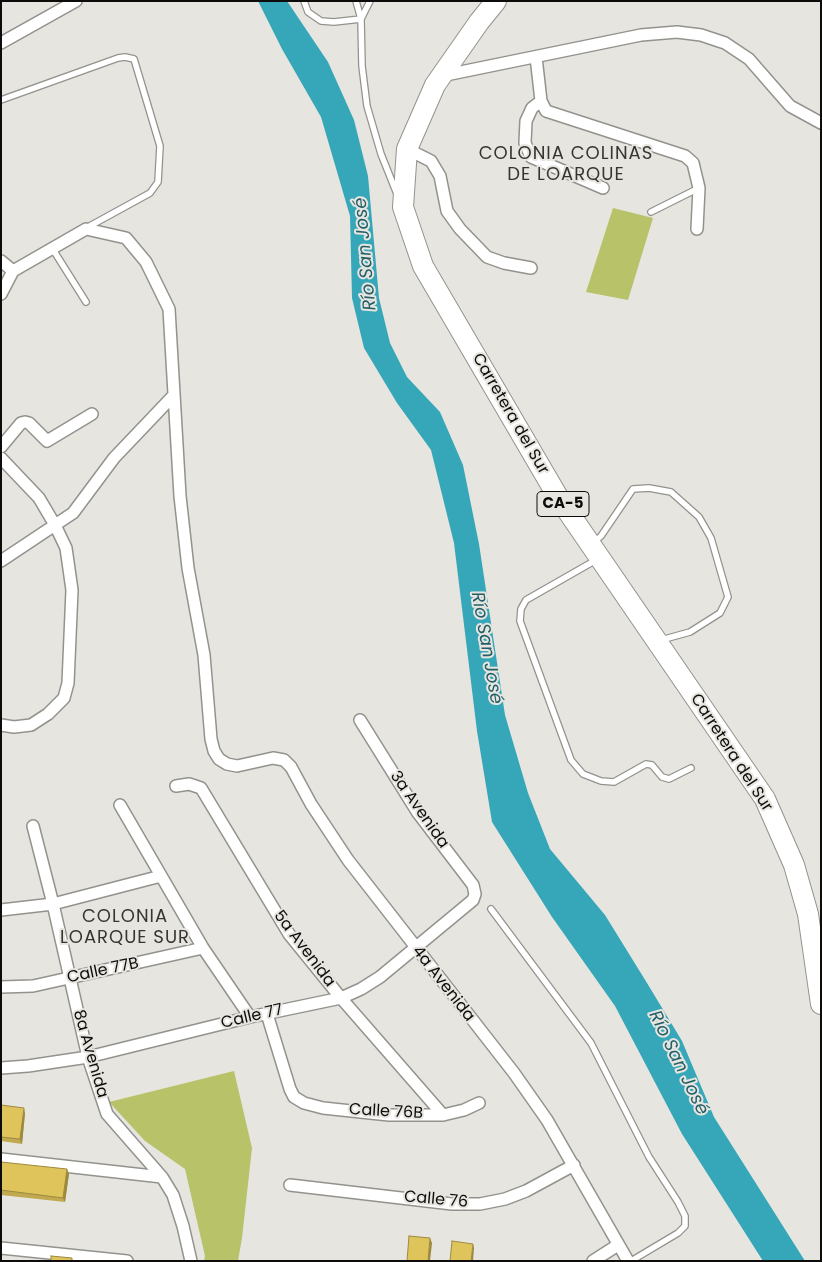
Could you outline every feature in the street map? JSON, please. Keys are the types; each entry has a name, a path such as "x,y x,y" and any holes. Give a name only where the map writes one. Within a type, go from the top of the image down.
{"highway":[{"name":"Carretera del Sur","path":"496,1 435,85 407,149 403,207 423,266 558,496 766,799 794,865 808,914 821,1004"}],"street":[{"path":"1,42 76,1"},
{"path":"442,76 476,67 536,57 642,35 677,32 701,35 725,43 749,59 790,106 821,123"},
{"path":"536,57 541,101 546,111 685,156 693,163 696,167 699,188 697,229"},
{"path":"541,101 532,108 526,121 525,143 531,157 603,188"},
{"path":"407,149 431,161 440,176 447,211 460,229 487,257 504,263 530,268"},
{"path":"1,294 13,271 86,228 126,238 146,262 169,309 173,396 114,458 73,513 1,561"},
{"path":"1,261 13,271"},
{"name":"4a Avenida","path":"173,396 180,496 188,568 204,655 211,739 214,751 227,764 236,766 273,758 284,760 291,767 311,804 348,860 514,1073 547,1120 618,1245 630,1261"},
{"path":"1,447 21,424 25,422 29,422 47,441 92,414"},
{"path":"1,458 40,498 56,525 66,548 72,590 68,683 64,698 48,714 31,725 14,727 1,725"},
{"name":"3a Avenida","path":"360,720 418,813 473,885 475,894 473,900"},
{"name":"5a Avenida","path":"176,786 189,784 201,788 289,934 341,998 443,1115"},
{"path":"120,805 203,948 250,1017"},
{"name":"8a Avenida","path":"33,826 88,1057 108,1114 162,1177 173,1195 191,1261"},
{"path":"1,910 53,904 161,876"},
{"name":"Calle 77","path":"1,1068 88,1057 250,1017 341,998 361,989 380,977 473,900"},
{"name":"Calle 77B","path":"1,987 33,986 203,948"},
{"name":"Calle 76B","path":"267,1014 290,1089 294,1097 304,1103 323,1108 389,1115 443,1115 464,1110 479,1103"},
{"path":"1,1159 162,1177"},
{"name":"Calle 76","path":"290,1184 452,1204 480,1204 505,1200 574,1165"},
{"path":"593,1261 618,1245"},
{"path":"1,1248 127,1261"}],"lane":[{"path":"304,1 308,12 321,21 334,22 361,19"},
{"path":"356,1 361,19 362,66 367,106 381,154 403,207"},
{"path":"361,19 370,1"},
{"path":"1,100 118,58 125,56 134,59 160,146 158,182 150,193 86,228"},
{"path":"651,212 699,188"},
{"path":"52,248 86,302"},
{"path":"657,641 690,632 720,613 728,597 711,538 699,517 671,492 649,488 633,489 601,536 595,551 526,600 521,609 520,622 571,760 583,774 614,782 646,764 652,765 662,777 669,779 691,768"},
{"path":"491,908 590,1043 649,1157 685,1216 685,1226 678,1233 630,1261"}],"green space":[{"path":"613,208 653,218 628,300 586,292"},
{"path":"234,1071 252,1148 242,1238 238,1261 204,1261 205,1256 185,1169 145,1141 109,1102"}],"water":[{"name":"Río San José","path":"258,1 287,1 328,62 354,120 368,176 379,298 390,343 407,377 440,412 463,465 479,544 505,715 528,793 550,849 605,915 682,1041 714,1117 805,1261 763,1261 682,1134 615,1006 552,917 492,822 477,731 454,543 431,450 397,403 364,348 352,298 350,216 321,117 282,49"}],"building":[{"path":"1,1105 24,1108 20,1139 1,1137"},
{"path":"1,1162 67,1169 63,1198 1,1190"},
{"path":"409,1236 430,1238 428,1261 407,1261"},
{"path":"452,1241 473,1244 471,1261 450,1261"},
{"path":"51,1256 72,1258 72,1261 51,1261"}],"district":[{"name":"COLONIA COLINAS DE LOARQUE","path":"566,164"},
{"name":"COLONIA LOARQUE SUR","path":"125,928"}]}
